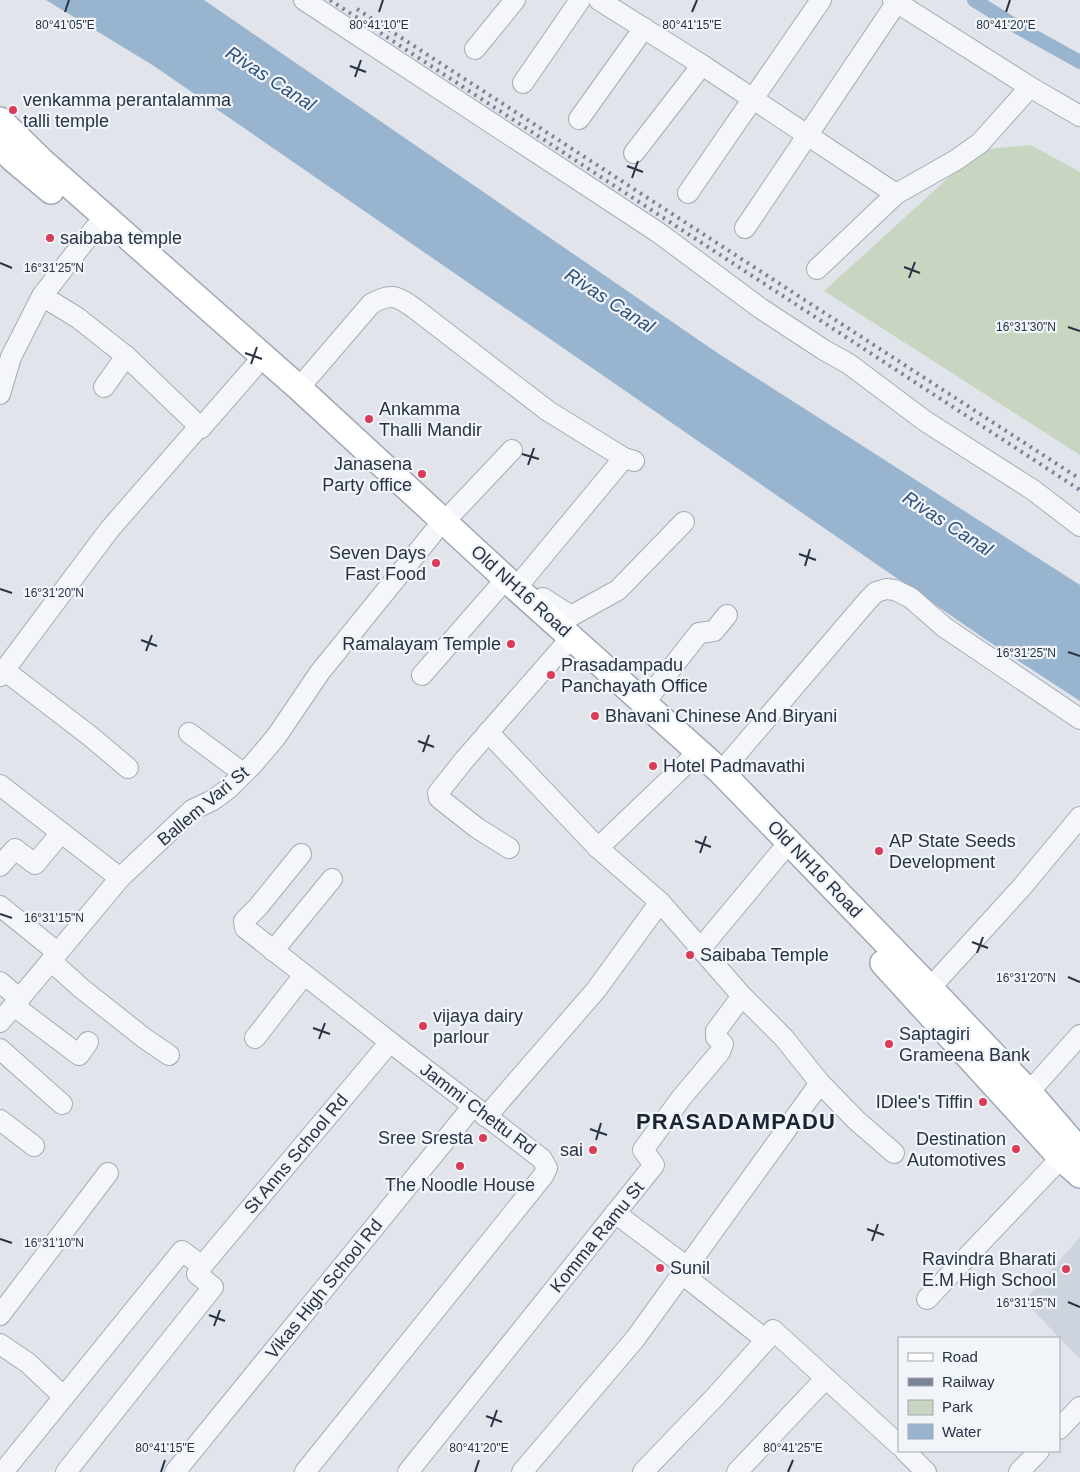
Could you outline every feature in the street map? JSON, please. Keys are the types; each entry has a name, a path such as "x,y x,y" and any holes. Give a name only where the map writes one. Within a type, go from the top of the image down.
{"main road":[{"name":"Old NH16 Road","path":"0,120 42,161 299,388 438,527"},
{"name":"Old NH16 Road","path":"0,146 506,588 563,647 688,762 780,853 898,979 1073,1152"},
{"name":"Old NH16 Road","path":"506,588 536,605 721,772 1029,1092 1073,1152 1080,1175"}],"street":[{"path":"304,0 659,233 760,308 849,364 925,421 1033,490 1080,526"},
{"path":"475,49 515,0"},
{"path":"523,83 580,0"},
{"path":"599,0 702,65 896,194"},
{"path":"688,193 820,0"},
{"path":"745,228 808,136 895,1 1030,87 1080,116"},
{"path":"579,119 644,28"},
{"path":"634,154 702,65"},
{"path":"818,269 896,194 956,160 980,143 1030,87"},
{"path":"0,394 11,356 42,296 95,228"},
{"path":"42,296 78,318 126,356 201,428"},
{"path":"299,388 371,304 391,296 403,300 414,308 548,411 629,460 422,675"},
{"path":"104,387 126,356"},
{"path":"128,768 90,736 2,673 109,530 254,366"},
{"name":"Ballem Vari St","path":"0,1022 120,878 192,810 213,800 228,789 276,737 320,672 438,527 512,450"},
{"path":"536,605 543,598 570,616 618,590 684,522"},
{"path":"721,772 868,600 876,592 886,588 911,598 944,627 1080,719"},
{"path":"645,702 699,633 714,631 727,615"},
{"path":"509,848 463,818 439,798 438,793 456,769 563,647"},
{"path":"488,732 598,848 660,902 742,996 784,1038 820,1083 856,1120 894,1153"},
{"path":"189,733 243,773"},
{"path":"598,848 688,762"},
{"path":"0,786 120,878"},
{"path":"930,988 1021,888 1080,817"},
{"path":"0,866 16,849 34,864 60,833"},
{"path":"701,948 780,853"},
{"name":"Jammi Chettu Rd","path":"301,854 258,907 244,921 245,928 542,1159 546,1168 543,1176 305,1472"},
{"path":"273,951 332,879"},
{"name":"Vikas High School Rd","path":"175,1472 480,1112 596,990 660,902"},
{"path":"0,906 54,956 70,979 144,1038 169,1055"},
{"path":"255,1038 304,975"},
{"path":"0,982 17,1002 79,1055 88,1042"},
{"name":"Komma Ramu St","path":"408,1472 654,1165 643,1150 682,1097 720,1052 723,1044 716,1037 716,1032 742,996"},
{"path":"1029,1092 1080,1035"},
{"name":"St Anns School Rd","path":"202,1266 390,1042"},
{"path":"0,1049 62,1104"},
{"path":"522,1472 635,1339 820,1083"},
{"path":"0,1120 34,1146"},
{"path":"927,1299 1073,1152"},
{"path":"0,1315 108,1173"},
{"path":"616,1213 766,1340"},
{"path":"3,1472 182,1250 202,1266 197,1274 213,1286 66,1472"},
{"path":"643,1472 715,1396 773,1330 898,1444"},
{"path":"0,1344 28,1363 64,1397"},
{"path":"738,1472 826,1378"},
{"path":"1060,1428 1080,1407"},
{"path":"905,1452 926,1472"},
{"path":"1019,1472 1038,1452"}],"shaded area":[{"name":"Ravindra Bharati E.M High School","path":"1080,1237 1080,1359 1024,1301"}],"green space":[{"path":"1031,145 1080,172 1080,455 824,291 979,150"}],"water":[{"name":"Rivas Canal","path":"46,0 204,0 719,354 1080,585 1080,701 985,639 154,66"}],"waterway":[{"path":"974,0 1080,62"}],"railway":[{"path":"330,0 1080,490"},
{"path":"357,9 1080,479"}],"place":[{"name":"venkamma perantalamma talli temple","path":"13,110"},
{"name":"saibaba temple","path":"50,238"},
{"name":"Ankamma Thalli Mandir","path":"369,419"},
{"name":"Janasena Party office","path":"422,474"},
{"name":"Seven Days Fast Food","path":"436,563"},
{"name":"Ramalayam Temple","path":"511,644"},
{"name":"Prasadampadu Panchayath Office","path":"551,675"},
{"name":"Bhavani Chinese And Biryani","path":"595,716"},
{"name":"Hotel Padmavathi","path":"653,766"},
{"name":"AP State Seeds Development","path":"879,851"},
{"name":"Saibaba Temple","path":"690,955"},
{"name":"vijaya dairy parlour","path":"423,1026"},
{"name":"Saptagiri Grameena Bank","path":"889,1044"},
{"name":"IDlee's Tiffin","path":"983,1102"},
{"name":"Sree Sresta","path":"483,1138"},
{"name":"Destination Automotives","path":"1016,1149"},
{"name":"sai","path":"593,1150"},
{"name":"The Noodle House","path":"460,1166"},
{"name":"Sunil","path":"660,1268"},
{"name":"Ravindra Bharati E.M High School","path":"1066,1269"}],"district":[{"name":"PRASADAMPADU","path":"736,1121"}]}
